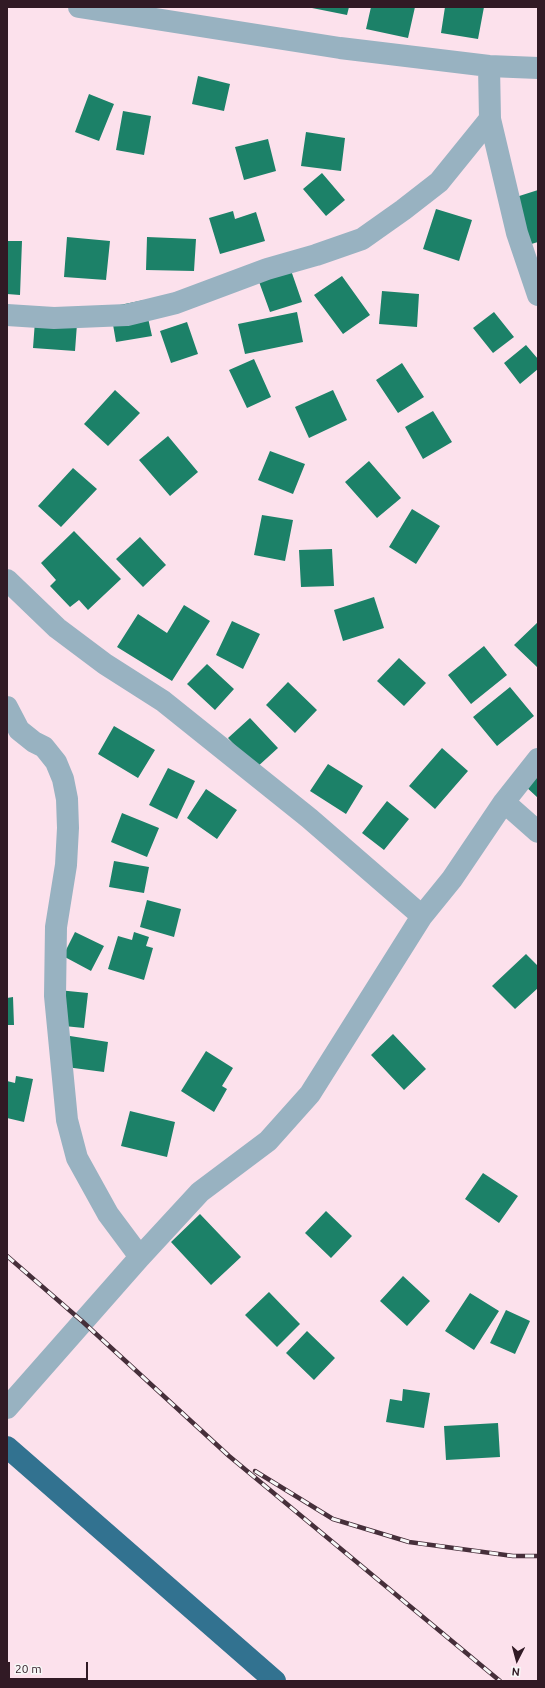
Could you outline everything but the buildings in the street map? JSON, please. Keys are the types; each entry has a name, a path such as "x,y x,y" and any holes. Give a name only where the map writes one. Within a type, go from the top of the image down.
{"highway":[{"path":"7,1447 275,1681"}],"street":[{"path":"78,7 340,48 489,66 538,68"},
{"path":"489,66 490,119 517,233 538,295"},
{"path":"7,315 54,318 127,315 176,303 267,269 316,255 362,239 439,182 490,119"},
{"path":"8,585 57,628 105,664 163,700 310,818 422,916"},
{"path":"7,708 19,730 34,742 44,747 56,762 63,779 67,799 68,828 66,865 56,927 55,996 67,1120 77,1158 108,1214 140,1257"},
{"path":"7,1408 140,1257 200,1192 268,1141 310,1094 422,916 452,879 504,802 538,759"},
{"path":"504,802 538,832"}],"railway":[{"path":"7,1256 83,1322 229,1456 500,1681"},
{"path":"255,1471 333,1519 409,1542 513,1556 538,1556"}]}
